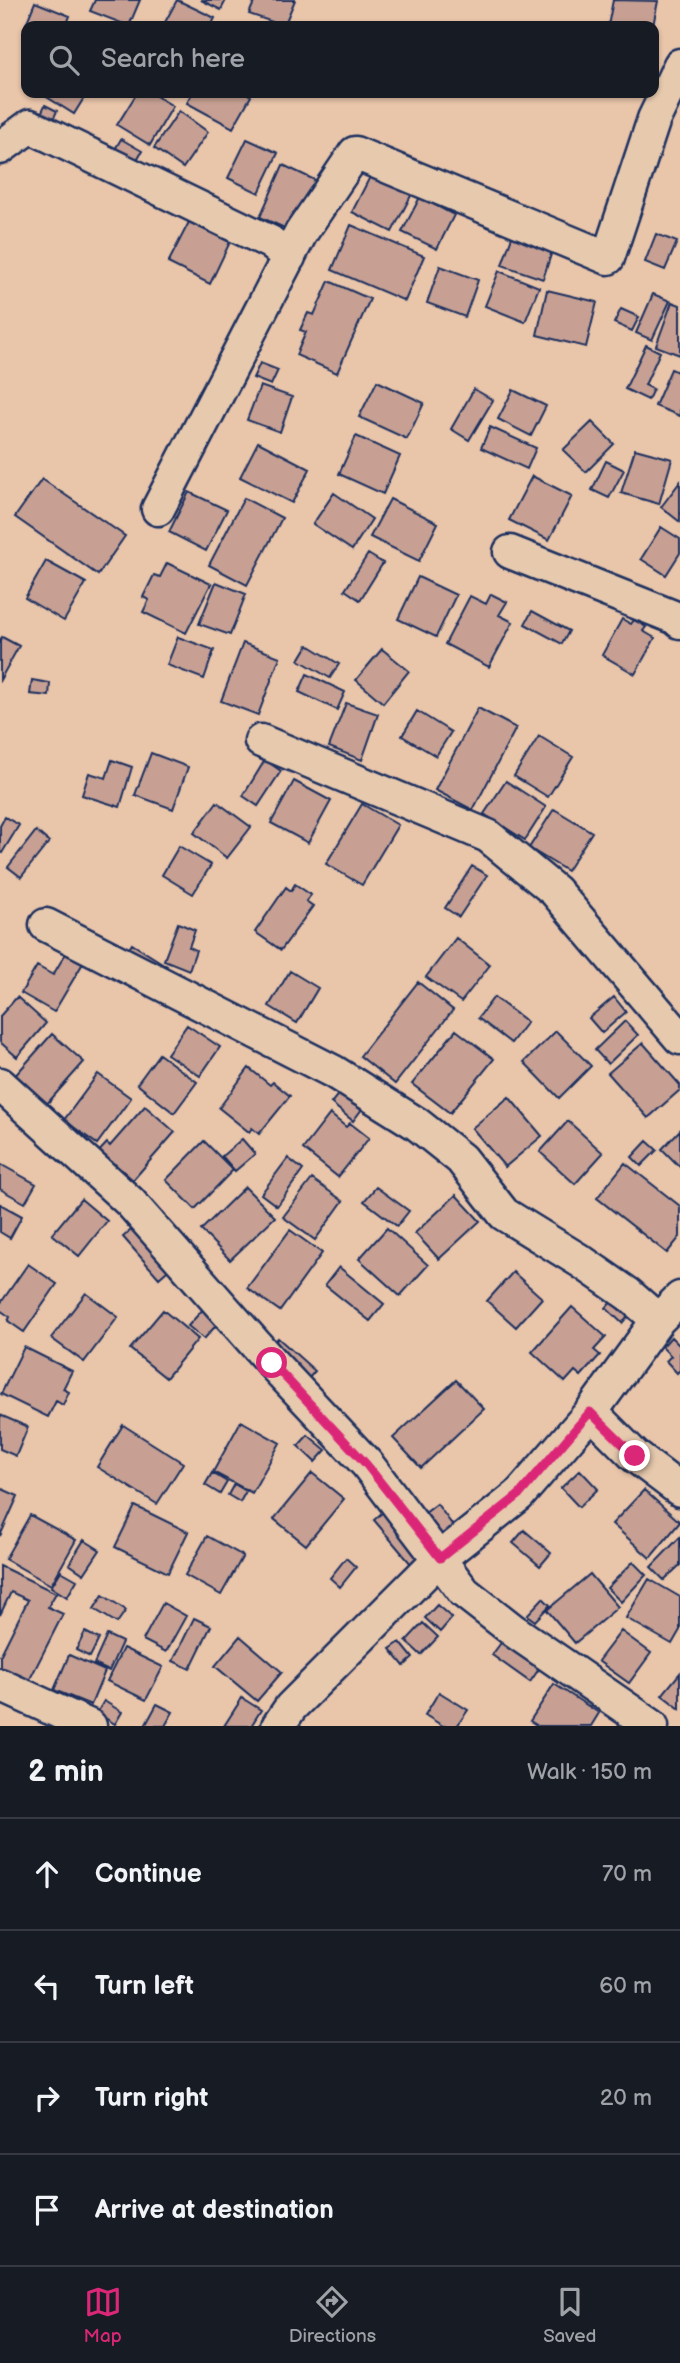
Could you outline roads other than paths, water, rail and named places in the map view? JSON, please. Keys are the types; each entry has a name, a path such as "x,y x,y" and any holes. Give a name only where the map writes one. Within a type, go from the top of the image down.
{"street":[{"path":"158,509 301,233 355,153 608,258 654,119 680,65"},
{"path":"0,148 30,126 270,242 289,257"},
{"path":"510,552 676,618 680,622"},
{"path":"261,741 488,836 555,891 680,1038"},
{"path":"46,925 334,1072 417,1124 461,1160 504,1214 582,1262 628,1294 658,1320"},
{"path":"0,1084 130,1202 272,1363 366,1464 464,1592 514,1631 652,1726"},
{"path":"278,1726 291,1707 440,1558 519,1495 590,1412 658,1320 680,1298"},
{"path":"590,1412 635,1456 680,1490"},
{"path":"0,1685 90,1726"}]}
